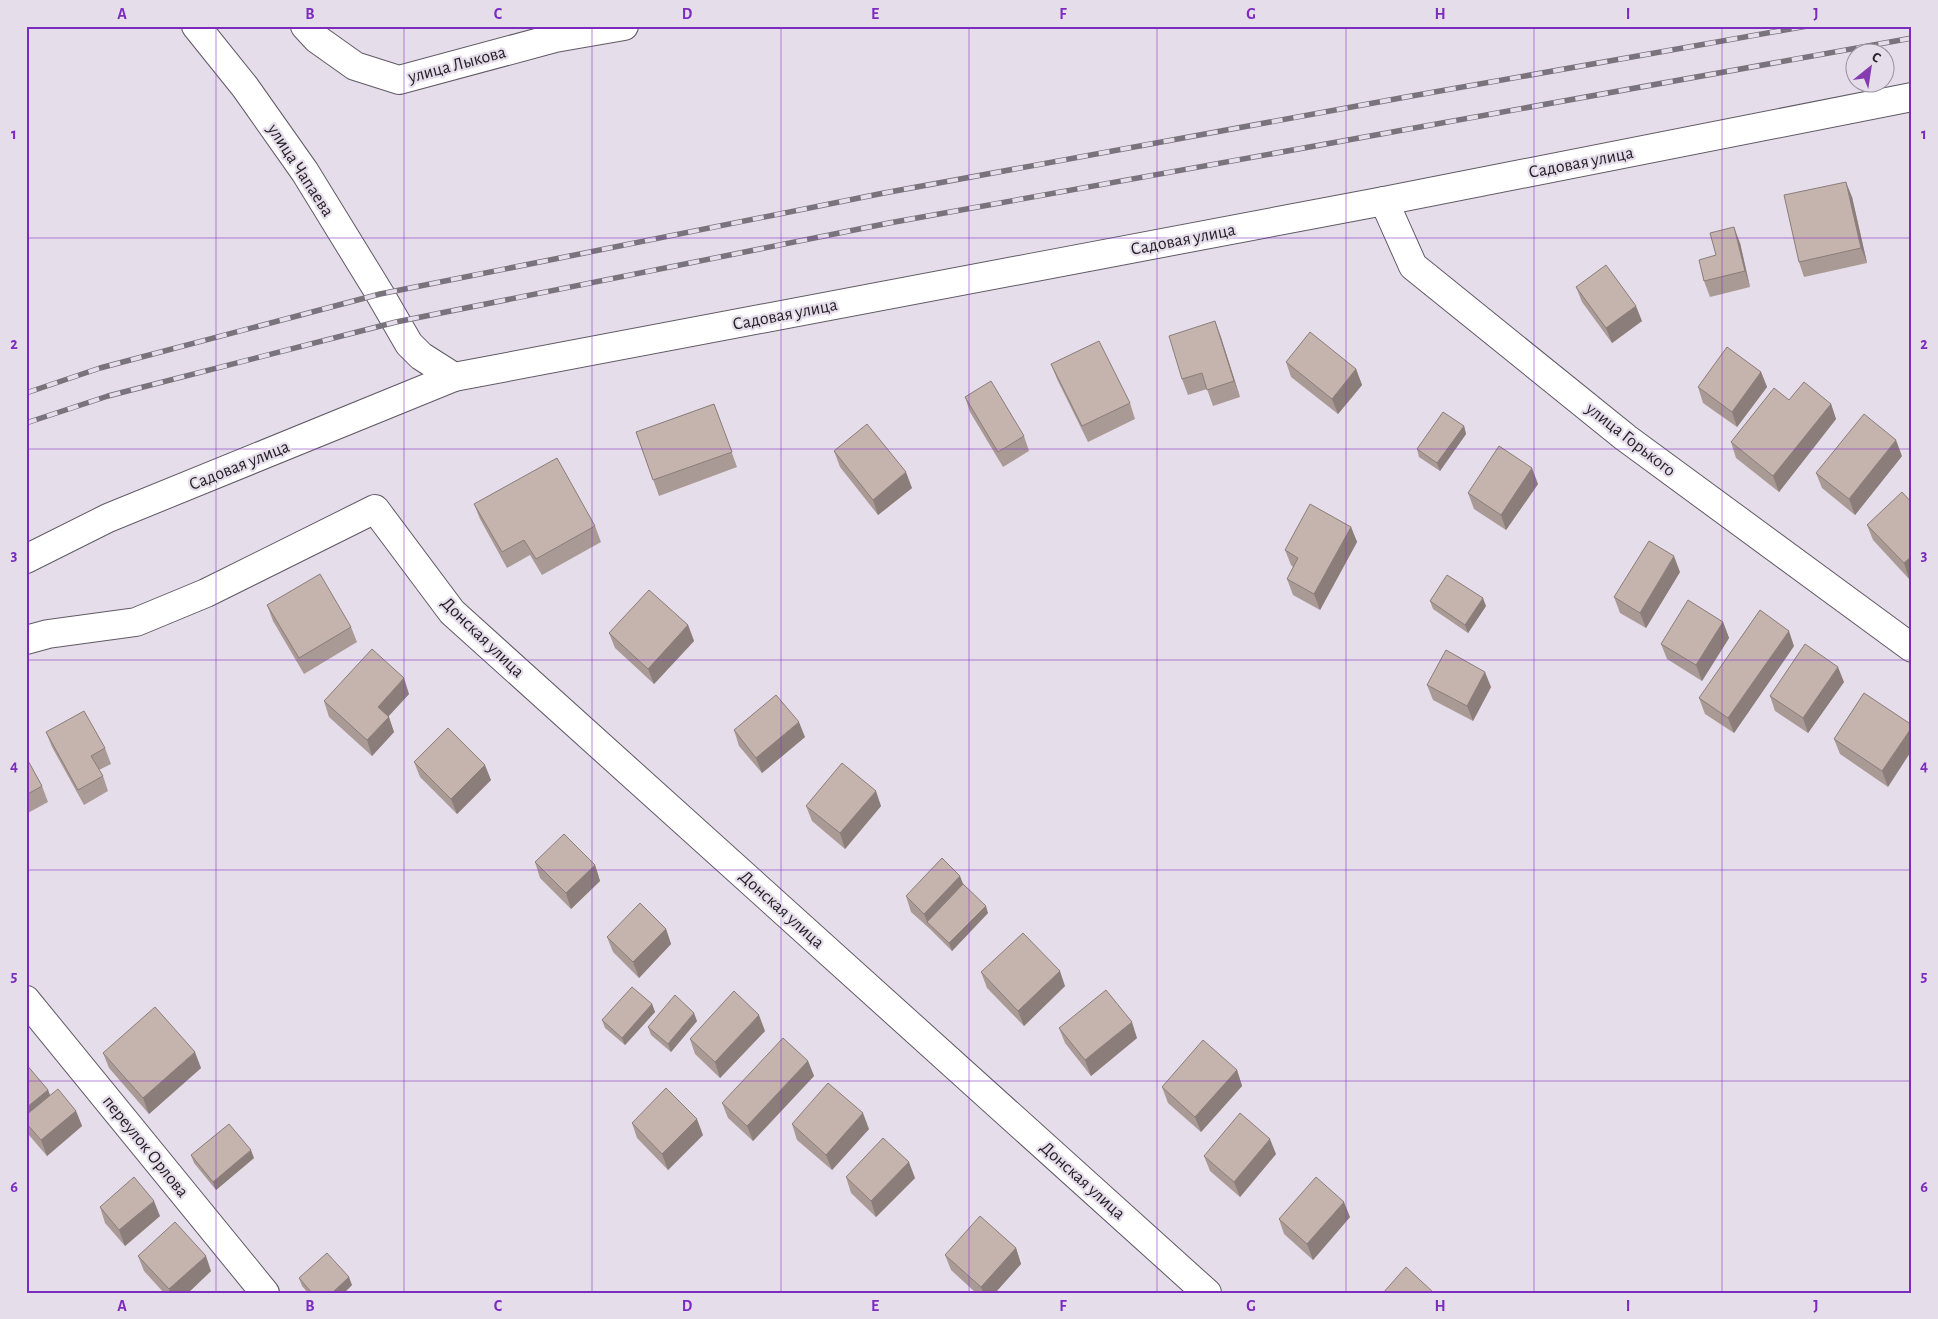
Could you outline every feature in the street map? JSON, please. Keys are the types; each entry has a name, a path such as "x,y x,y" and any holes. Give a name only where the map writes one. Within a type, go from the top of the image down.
{"street":[{"name":"улица Чапаева","path":"196,26 245,87 305,172 409,344 421,356 454,377"},
{"name":"улица Лыкова","path":"305,26 317,39 355,66 399,80 555,38 624,26"},
{"name":"Садовая улица","path":"26,559 108,518 454,377 1384,201 1912,97"},
{"name":"улица Горького","path":"1384,201 1413,266 1626,438 1912,648"},
{"name":"Донская улица","path":"26,640 48,634 136,622 206,593 375,509 452,612 1207,1293"},
{"name":"переулок Орлова","path":"26,1000 265,1293"}],"building":[{"path":"1846,182 1861,248 1799,262 1784,195"},
{"path":"1734,227 1745,271 1704,281 1699,260 1716,255 1710,233"},
{"path":"1606,265 1636,306 1606,328 1576,287"},
{"path":"1215,321 1234,381 1207,390 1202,373 1182,379 1169,336"},
{"path":"1310,332 1356,369 1332,399 1286,362"},
{"path":"1099,341 1130,403 1082,426 1051,364"},
{"path":"1727,347 1761,372 1732,412 1698,387"},
{"path":"991,381 1024,436 998,452 965,397"},
{"path":"1804,382 1831,404 1773,476 1731,442 1774,388 1789,400"},
{"path":"714,404 732,452 653,480 636,432"},
{"path":"1443,412 1464,426 1437,463 1417,449"},
{"path":"1864,414 1896,440 1849,499 1816,473"},
{"path":"867,424 906,472 873,500 834,451"},
{"path":"1499,446 1532,468 1501,515 1468,493"},
{"path":"557,458 595,526 536,559 524,540 502,552 474,504"},
{"path":"1902,492 1912,503 1912,556 1904,563 1867,525"},
{"path":"1310,504 1351,527 1314,594 1287,579 1298,558 1285,550"},
{"path":"1649,541 1674,556 1640,613 1614,597"},
{"path":"320,574 351,627 299,658 267,605"},
{"path":"1447,575 1483,598 1465,625 1430,601"},
{"path":"649,590 688,625 648,669 609,633"},
{"path":"1688,600 1723,622 1696,665 1661,644"},
{"path":"1760,610 1789,631 1728,718 1699,698"},
{"path":"1805,644 1838,667 1803,718 1770,696"},
{"path":"372,649 404,678 378,707 389,717 367,740 324,701"},
{"path":"1446,650 1485,672 1467,706 1427,685"},
{"path":"1864,693 1912,725 1882,771 1834,739"},
{"path":"776,695 799,722 756,758 734,730"},
{"path":"84,711 105,748 91,756 103,776 78,790 46,732"},
{"path":"448,728 485,765 451,799 414,762"},
{"path":"26,757 42,786 26,795"},
{"path":"842,763 876,791 840,833 806,806"},
{"path":"564,834 595,865 566,893 535,862"},
{"path":"942,858 960,876 924,914 906,896"},
{"path":"963,884 986,906 949,943 927,922"},
{"path":"640,903 666,929 633,962 607,937"},
{"path":"1023,933 1060,971 1018,1011 981,972"},
{"path":"632,987 652,1004 622,1038 602,1020"},
{"path":"1106,990 1132,1022 1085,1060 1059,1028"},
{"path":"734,991 759,1015 715,1062 690,1039"},
{"path":"675,995 694,1013 668,1044 648,1027"},
{"path":"155,1007 195,1052 143,1098 103,1053"},
{"path":"783,1038 808,1061 747,1126 722,1103"},
{"path":"1203,1040 1237,1070 1195,1117 1162,1087"},
{"path":"26,1064 48,1090 26,1108"},
{"path":"828,1083 863,1113 826,1155 792,1124"},
{"path":"666,1088 697,1119 662,1154 632,1123"},
{"path":"58,1089 76,1111 41,1140 26,1123 26,1115"},
{"path":"1240,1113 1270,1139 1234,1182 1204,1156"},
{"path":"229,1124 251,1150 213,1182 191,1155"},
{"path":"883,1138 909,1162 871,1201 846,1177"},
{"path":"134,1177 154,1201 119,1230 100,1207"},
{"path":"1316,1177 1344,1202 1307,1244 1279,1219"},
{"path":"980,1216 1016,1248 981,1287 945,1255"},
{"path":"175,1222 206,1256 169,1289 138,1256"},
{"path":"327,1253 349,1277 332,1293 312,1293 299,1278"},
{"path":"1406,1267 1434,1293 1383,1293"}],"railway":[{"path":"26,393 100,368 380,294 884,193 1406,97 1807,26"},
{"path":"26,423 108,396 396,322 889,223 1912,38"}]}
